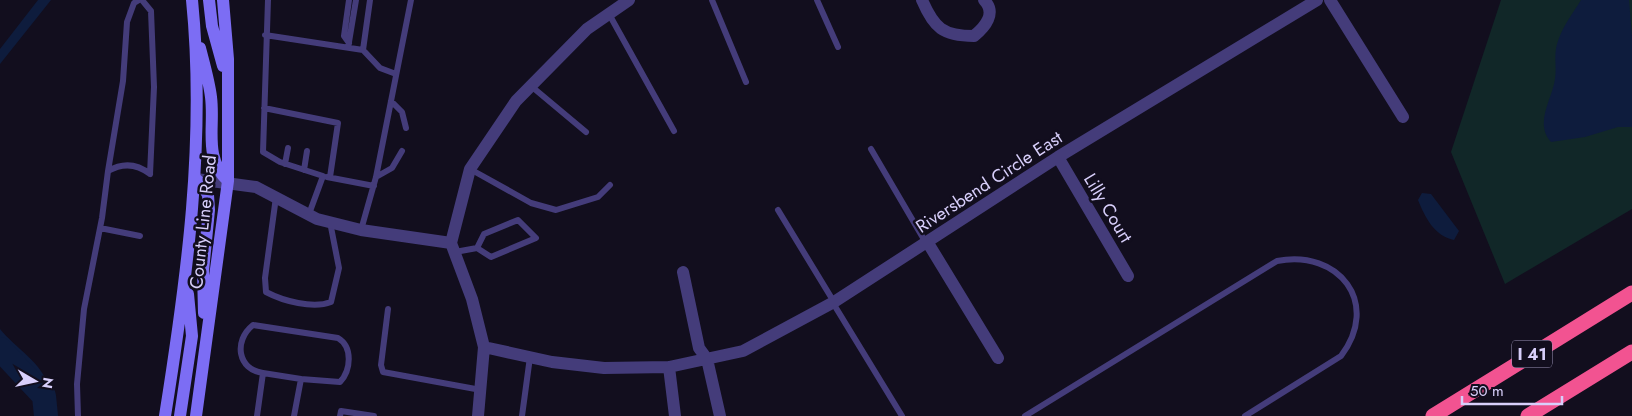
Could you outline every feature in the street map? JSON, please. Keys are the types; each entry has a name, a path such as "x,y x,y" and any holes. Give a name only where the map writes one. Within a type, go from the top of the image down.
{"highway":[{"name":"I 41","path":"1432,416 1632,293"},
{"path":"1528,416 1632,352"}],"main road":[{"name":"County Line Road","path":"165,416 186,276 196,179 194,21 192,0"},
{"path":"209,0 212,26 228,86"},
{"name":"County Line Road","path":"196,416 228,181 228,86 224,0"},
{"path":"194,21 212,98 211,149 219,173 228,181"},
{"path":"196,179 208,195 210,210 203,271 204,356"},
{"path":"180,416 192,336 186,276"}],"street":[{"path":"478,416 484,347 472,298 453,248 470,169 516,101 530,86 587,29 629,0"},
{"path":"922,0 936,26 949,34 974,36 984,28 990,15 989,5 984,0"},
{"name":"Riversbend Circle East","path":"484,347 530,358 604,368 669,366 743,351 834,303 928,244 1058,158 1317,0"},
{"path":"1330,0 1403,117"},
{"name":"Lilly Court","path":"1058,158 1128,276"},
{"path":"196,179 228,181 256,186 308,214 330,222 453,248"},
{"path":"928,244 998,358"},
{"path":"683,272 699,348 707,359 720,416"},
{"path":"669,366 675,416"}],"lane":[{"path":"78,416 77,384 84,310 100,228 108,171 123,81 127,22 134,3 140,0 151,10 154,87 150,174 141,167 120,164 108,171"},
{"path":"268,0 265,35 263,152 285,164 304,170 327,177 374,186"},
{"path":"348,45 344,36 349,0"},
{"path":"348,45 356,0"},
{"path":"362,50 370,0"},
{"path":"361,230 376,178 411,0"},
{"path":"712,0 746,82"},
{"path":"817,0 838,47"},
{"path":"609,14 674,131"},
{"path":"265,35 348,45 362,50 380,68 396,74"},
{"path":"530,86 586,132"},
{"path":"391,101 402,112 406,128"},
{"path":"264,108 313,121 338,123 327,177 308,214"},
{"path":"285,164 288,148"},
{"path":"871,149 928,244"},
{"path":"304,170 307,151"},
{"path":"376,178 392,168 402,151"},
{"path":"470,169 531,203 556,210 598,197 610,185"},
{"path":"276,197 264,278 266,292 278,299 322,305 331,302 339,268 330,222"},
{"path":"778,210 902,416"},
{"path":"453,248 477,248 491,257 536,238 518,220 484,234 477,248"},
{"path":"100,228 140,236"},
{"path":"1025,416 1277,261 1291,258 1305,259 1323,264 1336,271 1346,281 1356,310 1357,325 1350,344 1341,356 1245,416"},
{"path":"388,309 380,365 383,372 481,390"},
{"path":"253,325 338,338 346,342 349,349 348,358 345,376 340,382 301,379 254,372 245,365 240,354 246,331 253,325"},
{"path":"522,416 530,358"},
{"path":"257,416 264,374"},
{"path":"294,416 301,379"},
{"path":"340,416 341,411 374,416"}],"green space":[{"path":"1501,0 1632,0 1632,209 1505,284 1451,152"}],"water":[{"path":"38,0 51,0 0,64 0,49"},
{"path":"1581,0 1629,0 1632,36 1632,127 1618,127 1585,137 1551,142 1546,135 1544,119 1555,79 1555,55 1560,35"},
{"path":"1422,193 1431,194 1459,231 1454,240 1447,238 1431,225 1418,200"},
{"path":"0,329 35,363 46,379 50,391 51,416 41,416 39,395 31,378 0,351"}],"waterway":[{"path":"0,349 44,396 46,416"}]}
